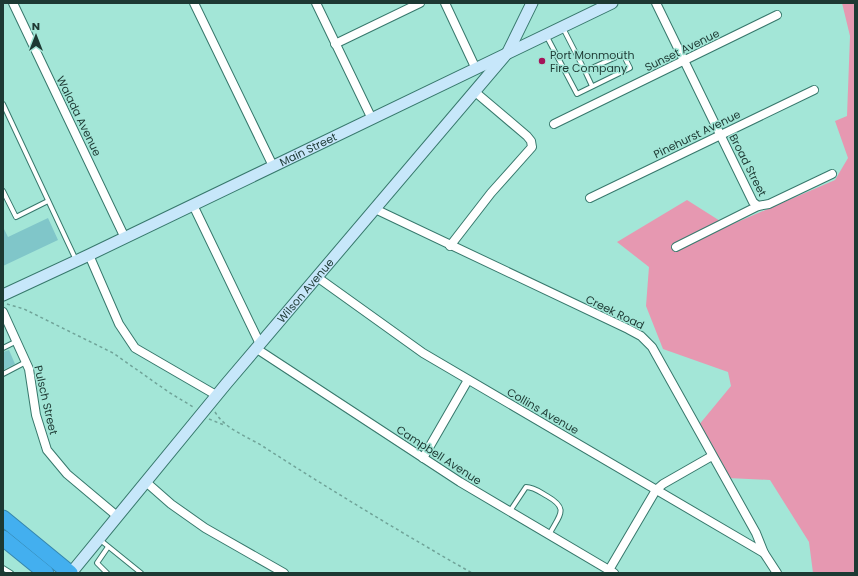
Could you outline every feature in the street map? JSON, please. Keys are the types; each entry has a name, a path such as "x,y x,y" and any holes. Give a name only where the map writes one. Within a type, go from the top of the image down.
{"highway":[{"path":"3,518 70,573"},
{"path":"3,538 46,573"}],"street":[{"name":"Walada Avenue","path":"13,3 125,238"},
{"path":"194,3 273,166"},
{"path":"316,3 372,119"},
{"path":"335,44 420,3"},
{"path":"445,3 476,69"},
{"name":"Wilson Avenue","path":"70,573 216,395 508,52 532,3"},
{"name":"Main Street","path":"5,299 77,260 612,3"},
{"name":"Broad Street","path":"656,3 753,202 758,206"},
{"name":"Sunset Avenue","path":"554,124 777,15"},
{"name":"Pinehurst Avenue","path":"590,198 814,90"},
{"path":"450,246 491,193 532,147 531,141 527,136 474,91"},
{"path":"676,247 758,206 770,204 832,174"},
{"path":"193,205 258,346"},
{"name":"Creek Road","path":"375,209 450,246 628,329 647,340 756,533 764,553 777,573"},
{"path":"89,255 120,324 135,348 216,395"},
{"name":"Collins Avenue","path":"317,277 423,353 764,553"},
{"name":"Pulsch Street","path":"3,312 26,362 36,415 47,450 68,474 117,516"},
{"name":"Campbell Avenue","path":"258,346 423,458 611,572"},
{"path":"423,458 468,380"},
{"path":"611,572 656,490 663,484 712,456"},
{"path":"146,482 171,504 205,528 284,573"}],"lane":[{"path":"563,27 592,86"},
{"path":"546,35 577,94 630,68 623,54 585,71"},
{"path":"3,104 77,260"},
{"path":"3,191 16,217 48,201"},
{"path":"3,348 17,340"},
{"path":"3,374 26,362"},
{"path":"510,511 526,487 531,487 558,502 561,507 560,514 549,534"},
{"path":"98,539 140,573"},
{"path":"107,573 97,563 108,547"},
{"path":"3,568 11,573"}],"path":[{"path":"5,299 113,353 152,382 194,406 198,410"},
{"path":"213,410 226,425"},
{"path":"206,417 226,425 256,442 370,514 472,573"}],"shaded area":[{"path":"842,3 855,3 855,573 813,573 809,542 770,480 728,478 698,426 731,386 728,372 663,349 646,306 649,267 617,242 687,200 728,226 835,180 848,158 835,121 847,116 850,36"}],"building":[{"path":"48,218 58,240 3,266 3,227 8,237"},
{"path":"9,350 15,364 3,370 3,352"}],"place":[{"name":"Port Monmouth Fire Company","path":"542,61"}]}
